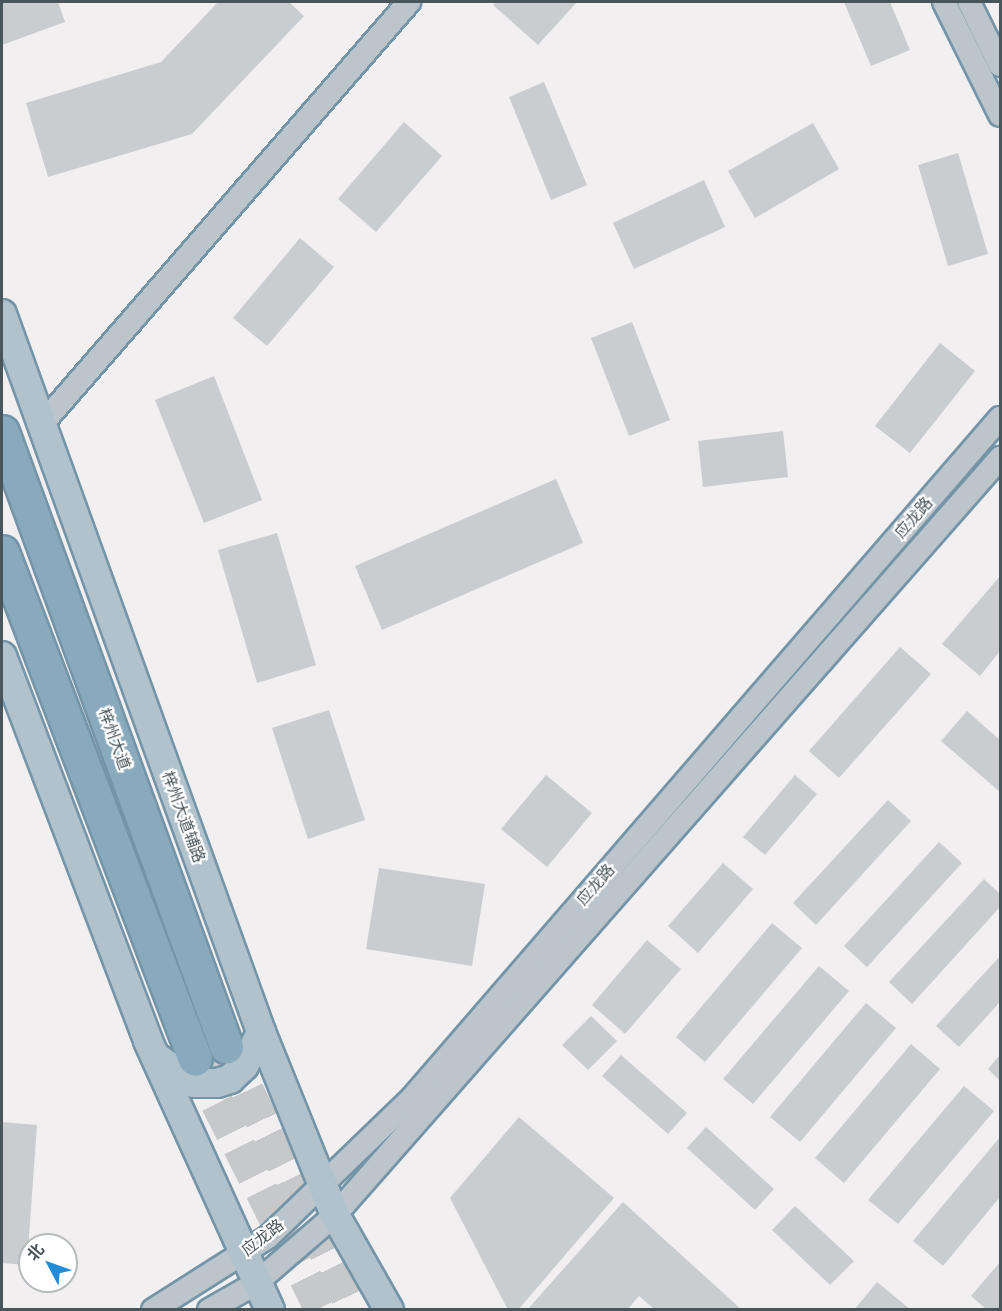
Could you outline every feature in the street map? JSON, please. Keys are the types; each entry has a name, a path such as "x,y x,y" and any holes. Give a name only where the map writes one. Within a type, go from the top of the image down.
{"highway":[{"name":"梓州大道","path":"2,432 226,1046"},
{"path":"2,552 195,1059"}],"main road":[{"name":"梓州大道辅路","path":"2,314 261,1032 326,1185 335,1215 389,1310"},
{"path":"2,656 156,1057 255,1284 270,1310"},
{"path":"156,1057 194,1083 217,1083 230,1080 244,1066 261,1032"}],"street":[{"path":"41,425 409,2"},
{"path":"944,2 1000,115"},
{"path":"969,2 1000,65"},
{"name":"应龙路","path":"153,1310 243,1255 326,1185 412,1098 1000,418"},
{"name":"应龙路","path":"209,1310 255,1284 335,1215 1000,458"}],"building":[{"path":"2,2 58,2 65,22 2,45"},
{"path":"218,2 289,2 304,16 192,134 48,177 26,103 161,62"},
{"path":"496,2 577,2 538,45 493,5"},
{"path":"844,2 890,2 910,50 871,66"},
{"path":"544,82 587,185 551,200 509,97"},
{"path":"404,122 442,156 376,232 338,199"},
{"path":"813,123 839,169 755,218 728,171"},
{"path":"958,153 988,254 948,266 918,165"},
{"path":"704,180 725,227 634,269 613,223"},
{"path":"300,238 334,267 267,346 233,318"},
{"path":"632,322 670,420 629,436 591,338"},
{"path":"940,343 975,371 910,453 875,426"},
{"path":"214,376 262,500 204,523 155,400"},
{"path":"783,431 788,477 703,487 698,441"},
{"path":"556,479 583,543 382,630 355,566"},
{"path":"277,533 316,665 257,683 218,550"},
{"path":"1000,576 1000,651 980,676 942,644"},
{"path":"900,647 931,674 839,778 809,751"},
{"path":"329,710 365,820 308,839 272,728"},
{"path":"967,711 1000,740 1000,792 941,741"},
{"path":"546,775 592,813 547,867 501,829"},
{"path":"795,775 817,794 765,855 743,837"},
{"path":"888,800 911,821 816,925 793,903"},
{"path":"939,842 962,863 867,967 844,946"},
{"path":"723,863 753,889 698,953 668,926"},
{"path":"379,868 485,884 472,966 366,949"},
{"path":"984,879 1000,894 1000,907 912,1004 889,982"},
{"path":"772,923 802,948 705,1062 676,1037"},
{"path":"647,940 681,969 625,1034 592,1005"},
{"path":"1000,956 1000,1002 959,1047 936,1026"},
{"path":"819,966 849,991 753,1104 723,1079"},
{"path":"866,1003 896,1028 800,1142 770,1117"},
{"path":"591,1016 617,1041 588,1070 562,1045"},
{"path":"911,1044 940,1069 844,1183 815,1158"},
{"path":"621,1055 687,1113 668,1134 602,1076"},
{"path":"1000,1055 1000,1081 988,1069"},
{"path":"964,1086 994,1111 898,1224 868,1200"},
{"path":"519,1117 614,1198 518,1310 508,1310 450,1198"},
{"path":"2,1122 37,1125 29,1233 18,1233 18,1264 2,1263"},
{"path":"706,1127 774,1189 755,1210 687,1148"},
{"path":"1000,1137 1000,1197 943,1266 913,1241"},
{"path":"623,1202 742,1310 655,1310 639,1296 627,1310 527,1310"},
{"path":"795,1206 854,1261 830,1285 772,1230"},
{"path":"1000,1262 1000,1310 987,1310 971,1296"},
{"path":"877,1282 911,1310 854,1310"}],"tunnel":[{"path":"226,1046 354,1310"},
{"path":"195,1059 322,1310"}]}
